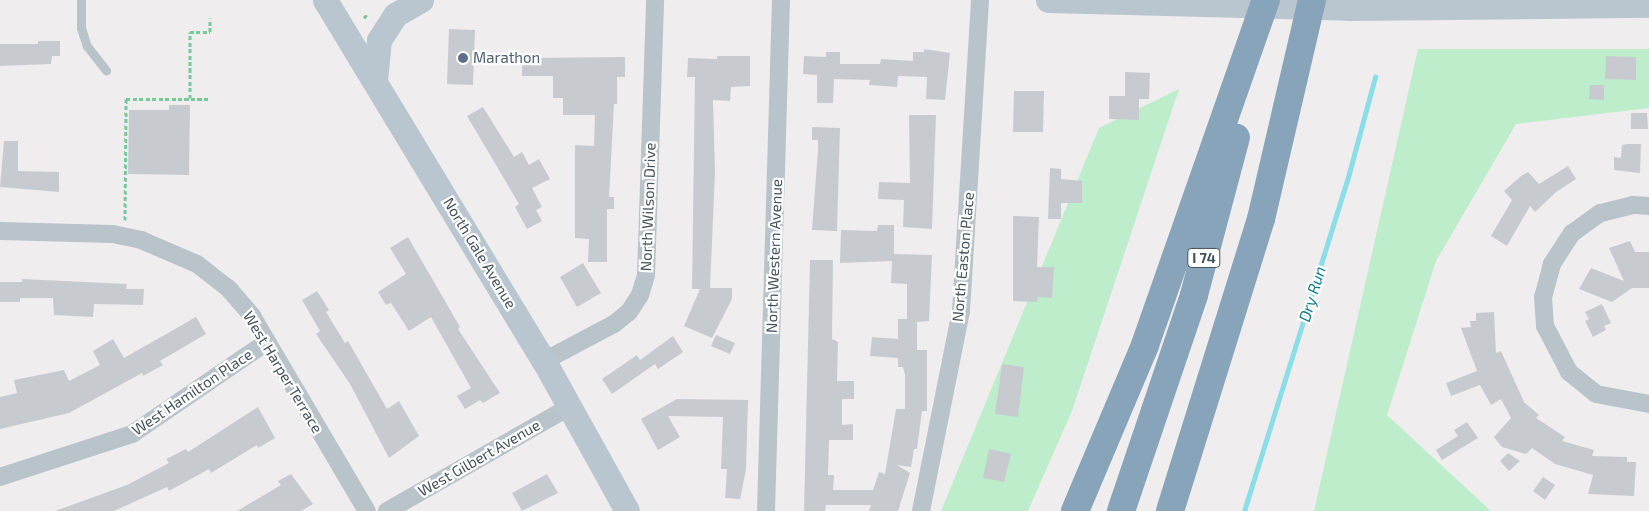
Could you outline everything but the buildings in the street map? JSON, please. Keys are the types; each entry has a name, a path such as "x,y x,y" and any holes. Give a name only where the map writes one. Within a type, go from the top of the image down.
{"highway":[{"path":"1075,511 1145,345 1266,0"},
{"name":"I 74","path":"1120,511 1200,276 1270,0"},
{"path":"1186,511 1245,304 1312,0"},
{"path":"1170,511 1234,312 1284,130"}],"main road":[{"name":"North Gale Avenue","path":"325,0 544,361 626,511"},
{"path":"375,80 379,40 395,15 421,0"},
{"path":"1048,0 1348,8 1649,5"},
{"path":"1571,6 1615,0"}],"street":[{"name":"North Wilson Drive","path":"544,361 614,324 629,312 640,295 646,266 655,0"},
{"name":"North Western Avenue","path":"766,511 781,0"},
{"name":"North Easton Place","path":"921,511 961,311 980,0"},
{"path":"1649,206 1633,205 1600,213 1572,233 1552,264 1543,297 1545,326 1569,372 1596,394 1649,404"},
{"name":"West Harper Terrace","path":"0,231 113,234 173,252 198,264 228,288 252,316 366,511"},
{"name":"West Hamilton Place","path":"0,477 132,434 267,342"},
{"name":"West Gilbert Avenue","path":"387,511 570,406"}],"lane":[{"path":"81,0 81,28 86,46 106,70"}],"path":[{"path":"364,18 368,13"},
{"path":"190,98 190,32 210,32 210,18"},
{"path":"125,223 126,98 209,99"}],"green space":[{"path":"1418,49 1649,49 1649,108 1516,124 1436,261 1387,415 1491,511 1314,511"},
{"path":"1179,89 1072,411 1028,511 941,511 1099,128"}],"waterway":[{"name":"Dry Run","path":"1244,511 1348,177 1375,77"}],"place":[{"name":"Marathon","path":"463,58"}]}
